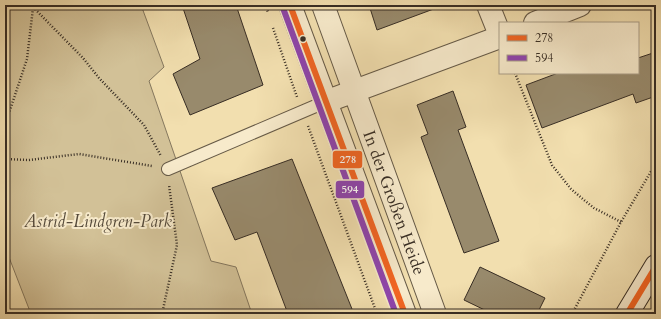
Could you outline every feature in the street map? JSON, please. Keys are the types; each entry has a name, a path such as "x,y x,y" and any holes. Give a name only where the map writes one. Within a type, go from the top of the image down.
{"street":[{"name":"In der Großen Heide","path":"290,5 405,314"},
{"name":"In der Großen Heide","path":"323,5 435,314"},
{"path":"488,5 499,33"},
{"path":"537,22 569,7"},
{"path":"325,102 499,36"},
{"path":"627,314 656,266"}],"lane":[{"path":"168,169 325,102"}],"path":[{"path":"265,5 270,19"},
{"path":"5,119 10,110 27,59 32,6"},
{"path":"32,6 83,58 99,78 144,125 168,169 177,246 162,314"},
{"path":"273,26 377,314"},
{"path":"515,74 552,165 571,189 584,200 594,208 621,222"},
{"path":"5,159 29,160 78,154 168,169"},
{"path":"572,314 621,222 656,163"}],"green space":[{"name":"Astrid-Lindgren-Park","path":"5,5 141,5 164,67 149,81 211,261 236,267 252,314 31,314 5,247"}],"building":[{"path":"182,5 236,5 263,85 190,115 173,74 200,59"},
{"path":"369,5 439,5 439,7 377,30"},
{"path":"656,52 656,96 636,103 633,94 542,128 526,85 555,74 639,74 639,58"},
{"path":"453,91 466,127 458,130 499,241 464,253 421,137 428,134 417,105"},
{"path":"292,159 354,314 288,314 257,232 235,240 212,188"},
{"path":"480,267 545,298 537,314 493,314 464,300"}],"transit line":[{"name":"278","path":"290,5 405,314"},
{"name":"594","path":"283,8 396,314"},
{"name":"278","path":"627,314 656,266"}]}
